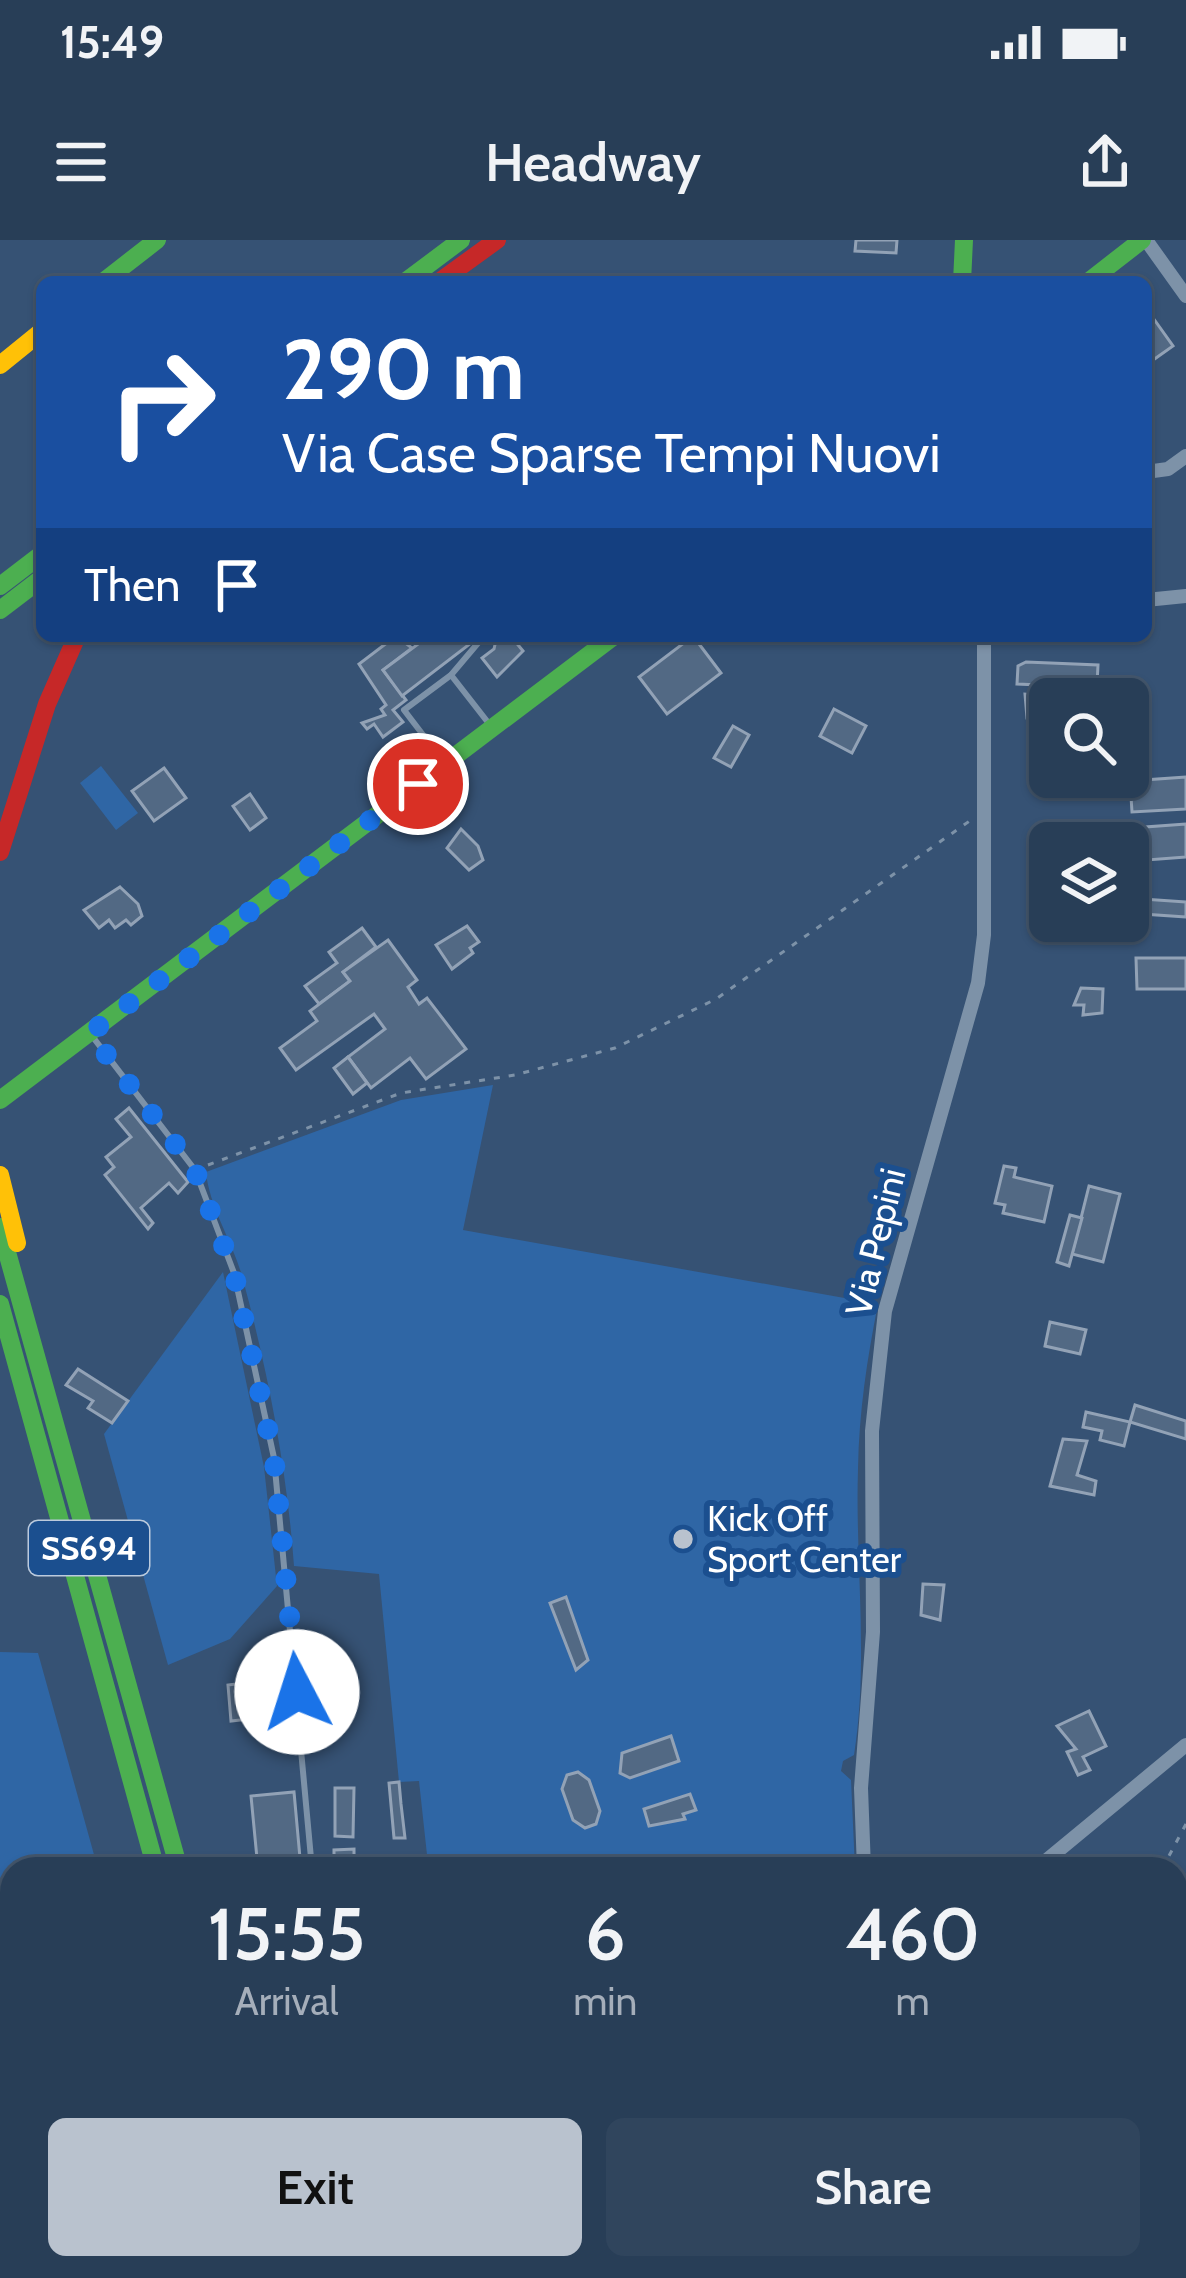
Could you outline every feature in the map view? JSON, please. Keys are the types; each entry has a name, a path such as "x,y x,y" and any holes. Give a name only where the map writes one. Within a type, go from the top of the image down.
{"main road":[{"path":"112,276 157,240"},
{"path":"413,276 461,240"},
{"path":"447,276 497,240"},
{"path":"962,276 964,240"},
{"path":"1096,276 1144,240"},
{"path":"0,365 36,336"},
{"path":"0,586 36,559"},
{"path":"0,610 36,583"},
{"path":"0,852 47,704 74,642"},
{"path":"0,1100 606,642"},
{"path":"0,1175 43,1345 39,1368"},
{"name":"SS694","path":"0,1227 176,1857"},
{"name":"SS694","path":"0,1304 152,1857"},
{"path":"0,1344 14,1394 30,1416"},
{"path":"127,1685 155,1743 193,1857"},
{"path":"137,1804 138,1857"}],"street":[{"path":"1144,240 1186,296"},
{"path":"1152,471 1168,470 1186,456"},
{"path":"1152,599 1186,596"},
{"name":"Via Pepini","path":"864,1857 861,1788 874,1632 872,1431 885,1311 978,983 983,935 984,642"},
{"path":"1051,1857 1186,1745"}],"lane":[{"path":"445,764 404,710 451,675 479,642"},
{"path":"451,675 492,728"},
{"path":"90,1033 195,1170 234,1273 274,1458 311,1857"}],"path":[{"path":"195,1170 401,1094 569,1063 657,1028 716,999 982,813"},
{"path":"1168,1857 1186,1824"}],"shaded area":[{"path":"101,766 138,813 116,830 80,783"},
{"path":"493,1085 463,1230 878,1304 859,1448 858,1719 854,1755 843,1761 841,1771 851,1780 854,1857 427,1857 419,1781 399,1782 379,1574 294,1566 281,1457 260,1348 242,1276 206,1172 401,1100"},
{"path":"223,1272 264,1467 277,1586 230,1639 168,1665 104,1434"},
{"path":"0,1652 38,1653 95,1857 0,1857"}],"building":[{"path":"856,240 897,240 896,253 855,251"},
{"path":"1152,316 1173,346 1152,361"},
{"path":"388,642 404,642 412,648 383,670 406,700 393,710 403,722 383,737 374,724 367,729 362,723 385,715 381,709 386,705 359,664"},
{"path":"421,642 472,642 402,696 383,670"},
{"path":"496,642 516,642 523,651 497,677 482,658"},
{"path":"685,642 698,642 721,673 667,714 639,677"},
{"path":"1026,662 1098,665 1097,678 1029,678 1029,685 1017,684 1018,666"},
{"path":"834,709 866,726 852,753 820,736"},
{"path":"733,726 749,735 731,767 714,758"},
{"path":"164,768 186,798 154,821 132,791"},
{"path":"1186,777 1186,809 1132,812 1131,798 1149,798 1149,780"},
{"path":"250,794 266,818 250,830 233,806"},
{"path":"1186,824 1186,857 1149,860 1149,827"},
{"path":"461,829 478,846 483,860 469,870 447,848"},
{"path":"120,887 138,904 142,916 131,925 126,920 115,928 109,920 99,928 84,910"},
{"path":"1149,899 1186,902 1186,917 1149,914"},
{"path":"467,926 479,942 452,969 436,945"},
{"path":"362,928 376,947 343,972 350,981 319,1004 305,986 337,963 329,952"},
{"path":"388,940 417,980 408,987 419,1004 427,998 466,1049 426,1079 410,1058 371,1088 348,1057 385,1029 374,1014 296,1070 280,1048 317,1021 310,1011 350,981 343,972"},
{"path":"1136,958 1186,958 1186,989 1137,989"},
{"path":"1081,988 1103,989 1102,1013 1083,1015 1084,1005 1074,1005"},
{"path":"348,1057 367,1083 353,1094 334,1068"},
{"path":"129,1108 188,1182 178,1193 169,1183 141,1208 153,1223 148,1229 105,1175 114,1167 106,1157 131,1137 116,1119"},
{"path":"1004,1166 1016,1168 1014,1177 1052,1186 1044,1222 1003,1213 1005,1205 995,1203"},
{"path":"1089,1186 1120,1194 1103,1262 1072,1254"},
{"path":"1070,1215 1082,1218 1069,1266 1057,1262"},
{"path":"1050,1322 1086,1330 1080,1354 1045,1346"},
{"path":"78,1369 128,1401 112,1423 88,1408 93,1401 66,1385"},
{"path":"1135,1405 1186,1421 1186,1439 1130,1422"},
{"path":"1086,1412 1130,1422 1124,1446 1100,1440 1102,1431 1083,1427"},
{"path":"1063,1439 1087,1441 1077,1475 1096,1481 1094,1495 1050,1486"},
{"path":"923,1584 944,1585 940,1620 921,1615"},
{"path":"566,1597 588,1660 576,1670 550,1603"},
{"path":"281,1666 286,1715 231,1721 228,1685 244,1683 243,1670"},
{"path":"1089,1711 1106,1746 1083,1757 1090,1770 1078,1775 1067,1752 1076,1749 1057,1726"},
{"path":"671,1736 679,1761 630,1778 620,1773 622,1753"},
{"path":"578,1772 589,1780 600,1811 596,1824 585,1828 573,1820 562,1789 567,1775"},
{"path":"399,1782 405,1838 394,1838 389,1783"},
{"path":"335,1788 354,1788 353,1837 335,1836"},
{"path":"294,1792 300,1857 257,1857 251,1796"},
{"path":"690,1794 696,1810 683,1814 685,1819 649,1826 644,1809"},
{"path":"354,1849 354,1857 334,1857 334,1850"}],"traffic: fast":[{"path":"111,276 157,240"},
{"path":"413,276 461,240"},
{"path":"962,276 964,240"},
{"path":"1096,276 1142,240"},
{"path":"0,586 36,559"},
{"path":"0,610 36,583"},
{"path":"0,1100 606,642"},
{"path":"0,1227 176,1857"},
{"path":"0,1304 153,1857"}],"traffic: slow":[{"path":"0,365 36,336"},
{"path":"0,1175 17,1243"}],"traffic: jam":[{"path":"447,276 497,240"},
{"path":"0,852 47,704 74,642"}],"place":[{"name":"Kick Off Sport Center","path":"683,1539"}],"route":[{"path":"297,1692 274,1458 234,1273 195,1170 90,1033 418,784"}]}
